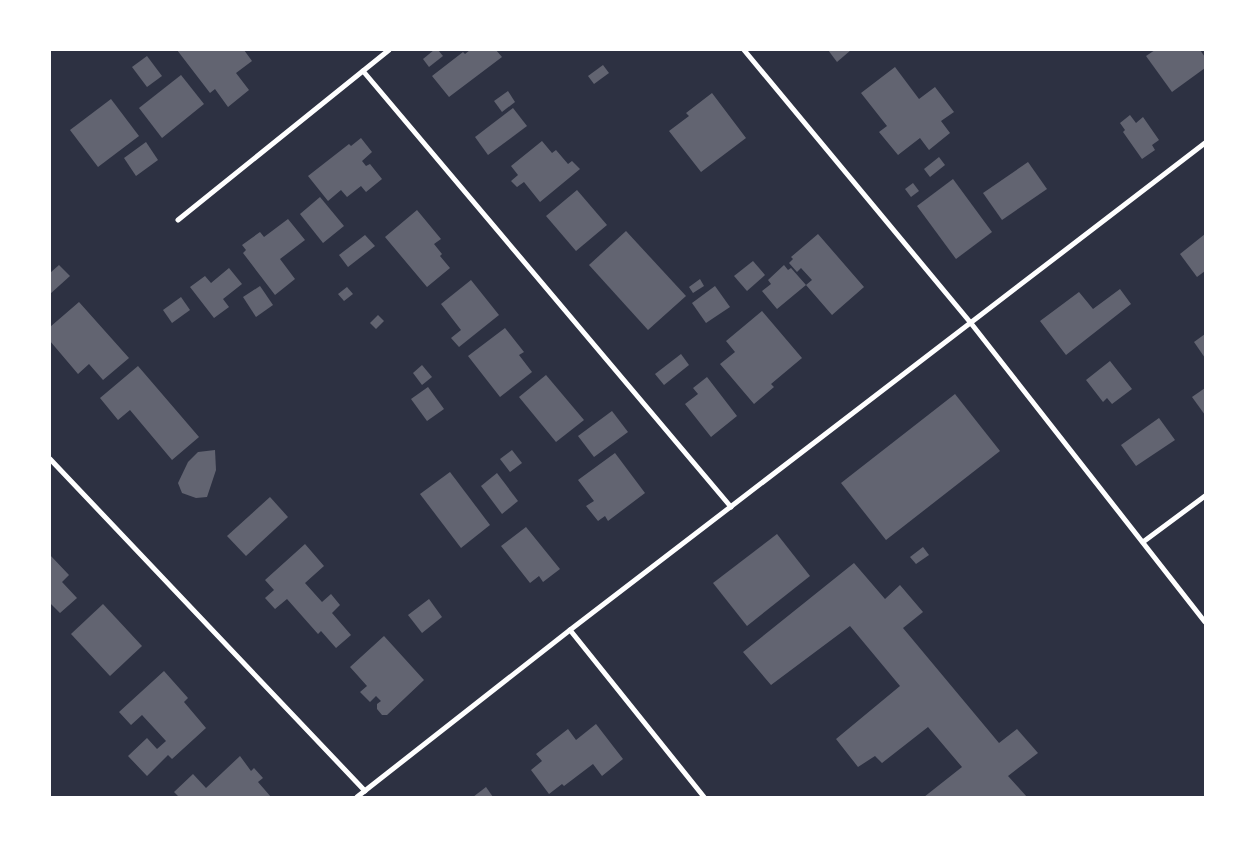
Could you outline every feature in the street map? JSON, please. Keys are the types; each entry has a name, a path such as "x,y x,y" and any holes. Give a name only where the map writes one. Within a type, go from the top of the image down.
{"street":[{"path":"178,220 389,50"},
{"path":"744,50 970,322 1205,622"},
{"path":"363,71 731,507"},
{"path":"357,797 570,630 1205,143"},
{"path":"50,460 365,791"},
{"path":"1143,542 1205,496"},
{"path":"570,630 704,797"}],"building":[{"path":"177,50 244,50 252,61 236,73 249,90 228,107 215,89 210,93"},
{"path":"434,50 438,50 443,56 429,67 423,59"},
{"path":"470,50 496,50 502,57 449,97 432,76 463,52 465,54"},
{"path":"828,50 851,50 837,62"},
{"path":"1155,50 1200,50 1205,57 1205,68 1172,92 1146,56"},
{"path":"147,56 162,76 147,87 132,67"},
{"path":"603,65 609,73 594,84 588,76"},
{"path":"895,67 919,99 935,87 954,112 941,121 950,133 929,150 920,138 898,155 879,132 887,126 861,93"},
{"path":"181,75 204,104 162,138 139,108"},
{"path":"508,91 515,102 502,112 494,101"},
{"path":"712,93 746,138 701,172 669,131 689,116 686,113"},
{"path":"111,99 139,136 98,167 70,130"},
{"path":"513,108 527,126 488,155 475,137"},
{"path":"1130,115 1136,123 1143,117 1159,140 1152,145 1155,150 1142,159 1123,132 1125,130 1120,123"},
{"path":"361,138 372,152 362,161 366,166 370,164 382,179 366,192 361,186 347,197 341,190 328,201 308,176 349,144 351,146"},
{"path":"542,141 552,153 556,150 568,164 572,161 580,169 540,202 524,182 517,187 511,181 518,175 511,166"},
{"path":"146,142 158,160 136,176 124,158"},
{"path":"939,157 945,165 930,177 924,169"},
{"path":"1028,162 1047,189 1002,220 983,193"},
{"path":"953,179 992,232 956,259 917,206"},
{"path":"913,183 919,191 911,197 905,189"},
{"path":"577,190 607,225 576,251 546,216"},
{"path":"320,197 344,226 323,243 300,214"},
{"path":"417,210 441,239 434,244 442,254 440,256 450,268 427,287 385,237"},
{"path":"288,219 305,240 280,259 295,279 275,295 243,253 246,250 242,245 260,232 264,237"},
{"path":"626,231 686,296 648,330 589,265"},
{"path":"818,234 864,287 832,315 806,285 812,280 801,268 797,272 789,263 793,259 791,257"},
{"path":"1205,234 1205,271 1197,277 1180,254"},
{"path":"365,235 375,246 348,267 339,255"},
{"path":"753,261 765,275 747,291 734,276"},
{"path":"59,265 70,276 50,294 50,273"},
{"path":"784,265 788,270 791,268 806,285 777,309 762,291 771,284 768,280"},
{"path":"229,268 242,284 223,299 229,307 214,318 190,287 205,276 211,283"},
{"path":"700,279 704,286 693,293 689,287"},
{"path":"471,280 499,315 459,347 451,338 461,330 441,304"},
{"path":"260,286 273,305 256,317 243,297"},
{"path":"715,286 730,307 706,323 692,303"},
{"path":"347,287 353,294 344,301 338,294"},
{"path":"1120,289 1131,304 1066,355 1040,321 1079,292 1093,309"},
{"path":"181,297 190,310 172,323 163,310"},
{"path":"79,302 129,358 103,380 89,364 78,374 50,341 50,327"},
{"path":"762,311 802,358 771,384 774,387 754,404 720,364 735,352 726,341"},
{"path":"378,315 384,321 376,329 370,323"},
{"path":"505,328 524,352 519,355 532,372 500,397 468,356"},
{"path":"1205,334 1205,358 1194,342"},
{"path":"681,354 689,365 664,385 655,374"},
{"path":"1110,361 1132,389 1112,404 1107,398 1103,402 1086,380"},
{"path":"422,365 432,377 422,385 413,373"},
{"path":"138,366 199,437 172,460 130,410 118,420 100,398"},
{"path":"546,375 584,420 556,442 519,397"},
{"path":"707,377 737,416 711,437 685,404 698,394 693,388"},
{"path":"428,387 444,409 427,421 411,399"},
{"path":"1205,388 1205,415 1192,397"},
{"path":"955,394 1000,451 886,540 841,483"},
{"path":"612,411 628,432 594,457 578,436"},
{"path":"1159,418 1175,440 1136,466 1121,445"},
{"path":"215,450 216,470 207,497 196,498 182,493 178,483 188,462 198,452"},
{"path":"512,450 522,463 510,472 500,459"},
{"path":"615,453 645,493 608,521 605,516 598,521 586,506 594,501 578,480"},
{"path":"450,472 490,525 461,548 420,494"},
{"path":"497,473 518,501 502,514 481,486"},
{"path":"270,497 288,517 246,556 227,536"},
{"path":"526,527 560,569 543,582 539,576 530,583 501,546"},
{"path":"777,534 810,576 747,626 713,583"},
{"path":"305,544 324,566 305,583 322,602 331,594 340,605 332,613 351,635 336,648 321,631 318,634 287,599 275,609 265,598 274,590 265,580"},
{"path":"923,547 929,555 916,564 910,557"},
{"path":"50,555 69,575 62,582 77,598 60,613 50,603"},
{"path":"854,563 885,599 900,585 923,612 903,628 999,743 1017,729 1038,753 1008,776 1027,797 924,797 962,767 928,727 882,763 875,756 858,767 836,739 900,686 850,626 771,685 743,652"},
{"path":"429,599 442,617 422,633 408,615"},
{"path":"103,604 142,646 110,676 71,634"},
{"path":"384,636 424,680 387,715 382,715 377,709 377,704 381,701 376,696 370,702 360,692 367,686 350,667"},
{"path":"164,671 188,698 184,702 206,728 172,759 168,755 147,776 128,756 147,738 157,749 166,741 142,715 131,725 119,712"},
{"path":"596,724 623,759 602,776 593,764 564,786 562,784 549,794 531,770 542,761 536,754 568,729 576,740"},
{"path":"240,756 251,771 254,768 263,778 258,782 271,797 179,797 174,792 193,774 206,788"},
{"path":"486,787 493,797 473,797"}]}
